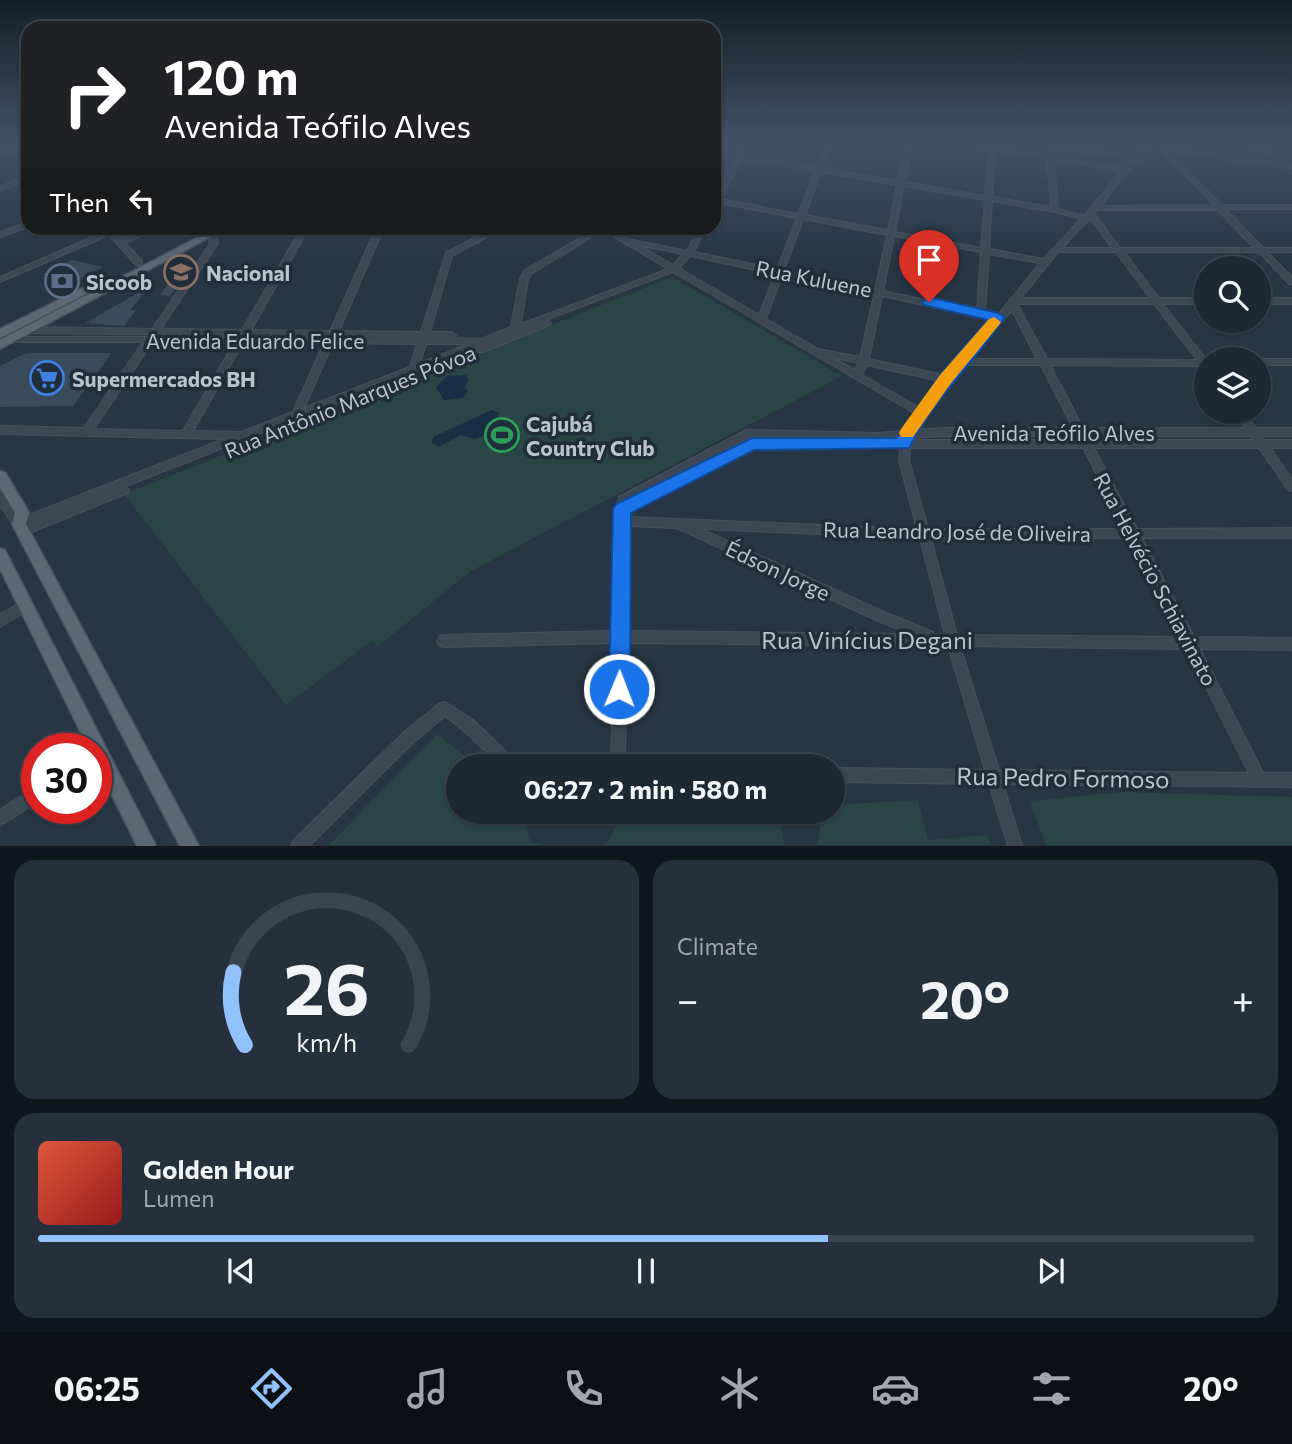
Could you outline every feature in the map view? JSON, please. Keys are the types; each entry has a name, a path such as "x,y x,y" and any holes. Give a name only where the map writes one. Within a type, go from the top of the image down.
{"main road":[{"path":"3,339 139,263 201,235"},
{"path":"3,339 29,330 203,235"},
{"path":"0,476 22,513 21,527 190,845"},
{"path":"0,554 89,733"},
{"path":"112,778 147,845"}],"street":[{"path":"0,188 18,181"},
{"path":"762,319 814,181"},
{"path":"882,181 1055,210 1090,213 1220,207 1292,207"},
{"path":"857,376 864,361 902,181"},
{"path":"981,312 989,181"},
{"path":"1052,181 1055,210"},
{"path":"1015,845 952,639 904,460 905,439 946,379 1116,181"},
{"path":"1195,181 1292,282"},
{"path":"721,203 1045,262"},
{"path":"1090,213 1194,350"},
{"path":"0,235 21,227"},
{"path":"0,280 97,235"},
{"path":"113,235 139,263"},
{"path":"120,242 138,235"},
{"path":"87,432 213,245 214,235"},
{"path":"187,433 301,235"},
{"path":"296,416 380,235"},
{"path":"412,374 449,255 485,235"},
{"path":"503,338 528,272 597,235"},
{"path":"619,235 921,413"},
{"path":"676,270 698,235"},
{"name":"Rua Kuluene","path":"630,241 998,317"},
{"path":"1057,250 1292,250"},
{"name":"Rua Antônio Marques Póvoa","path":"21,527 233,447 676,270"},
{"path":"1014,303 1194,301"},
{"path":"1271,301 1292,301"},
{"name":"Rua Helvécio Schiavinato","path":"1014,303 1259,779"},
{"name":"Avenida Eduardo Felice","path":"29,330 156,331 243,336 503,338"},
{"path":"81,340 89,330"},
{"name":"Avenida Eduardo Felice","path":"3,339 150,340 243,336"},
{"name":"Rua Antônio Marques Póvoa","path":"21,527 296,416 503,338"},
{"path":"810,348 946,379"},
{"path":"961,362 1194,364"},
{"path":"1271,362 1292,362"},
{"path":"1247,424 1292,487"},
{"path":"0,430 245,436"},
{"path":"942,432 944,445"},
{"name":"Avenida Teófilo Alves","path":"905,439 942,432 1292,432"},
{"path":"746,434 752,444"},
{"name":"Avenida Teófilo Alves","path":"622,510 746,434 780,439 905,439 944,445 1292,444"},
{"path":"233,447 245,436"},
{"name":"Avenida Teófilo Alves","path":"622,510 752,444 780,439"},
{"path":"0,496 21,527"},
{"path":"618,754 622,510"},
{"name":"Rua Leandro José de Oliveira","path":"622,510 676,523 924,534 1292,533"},
{"name":"Édson Jorge","path":"676,523 880,617 936,639"},
{"path":"0,621 26,605"},
{"name":"Rua Vinícius Degani","path":"443,641 620,637 1292,644"},
{"path":"298,845 409,737 445,708 499,754"},
{"name":"Rua Pedro Formoso","path":"845,775 1292,779"},
{"path":"0,819 21,804"}],"green space":[{"name":"Cajubá Country Club","path":"672,277 842,376 471,571 377,647 372,641 286,705 124,494"},
{"path":"437,734 462,754 446,754 446,824 526,824 530,842 545,845 329,845"},
{"path":"1121,792 1292,797 1292,845 1046,845 1030,801"},
{"path":"918,800 928,840 987,835 991,845 817,845 821,824 845,824 845,804"},
{"path":"617,824 781,824 784,845 606,845"}],"water":[{"path":"466,375 469,381 464,386 468,392 463,398 444,400 436,387 447,376"},
{"path":"492,410 499,413 498,420 489,423 488,434 475,439 460,435 439,447 432,443 433,437"}],"building":[{"name":"Sicoob","path":"72,260 103,267 59,289 43,274"},
{"name":"Nacional","path":"194,262 170,296 160,295 177,271"},
{"path":"150,286 130,310 136,310 124,326 85,323"},
{"name":"Supermercados BH","path":"112,353 73,406 0,407 0,366 24,354"}],"slow traffic":[{"path":"907,433 946,379 994,322"}],"place":[{"name":"Nacional","path":"181,272"},
{"name":"Sicoob","path":"62,281"},
{"name":"Supermercados BH","path":"47,378"},
{"name":"Cajubá Country Club","path":"502,435"}],"route":[{"path":"619,689 622,509 752,444 904,444 906,435 946,379 998,317 929,302"}]}
